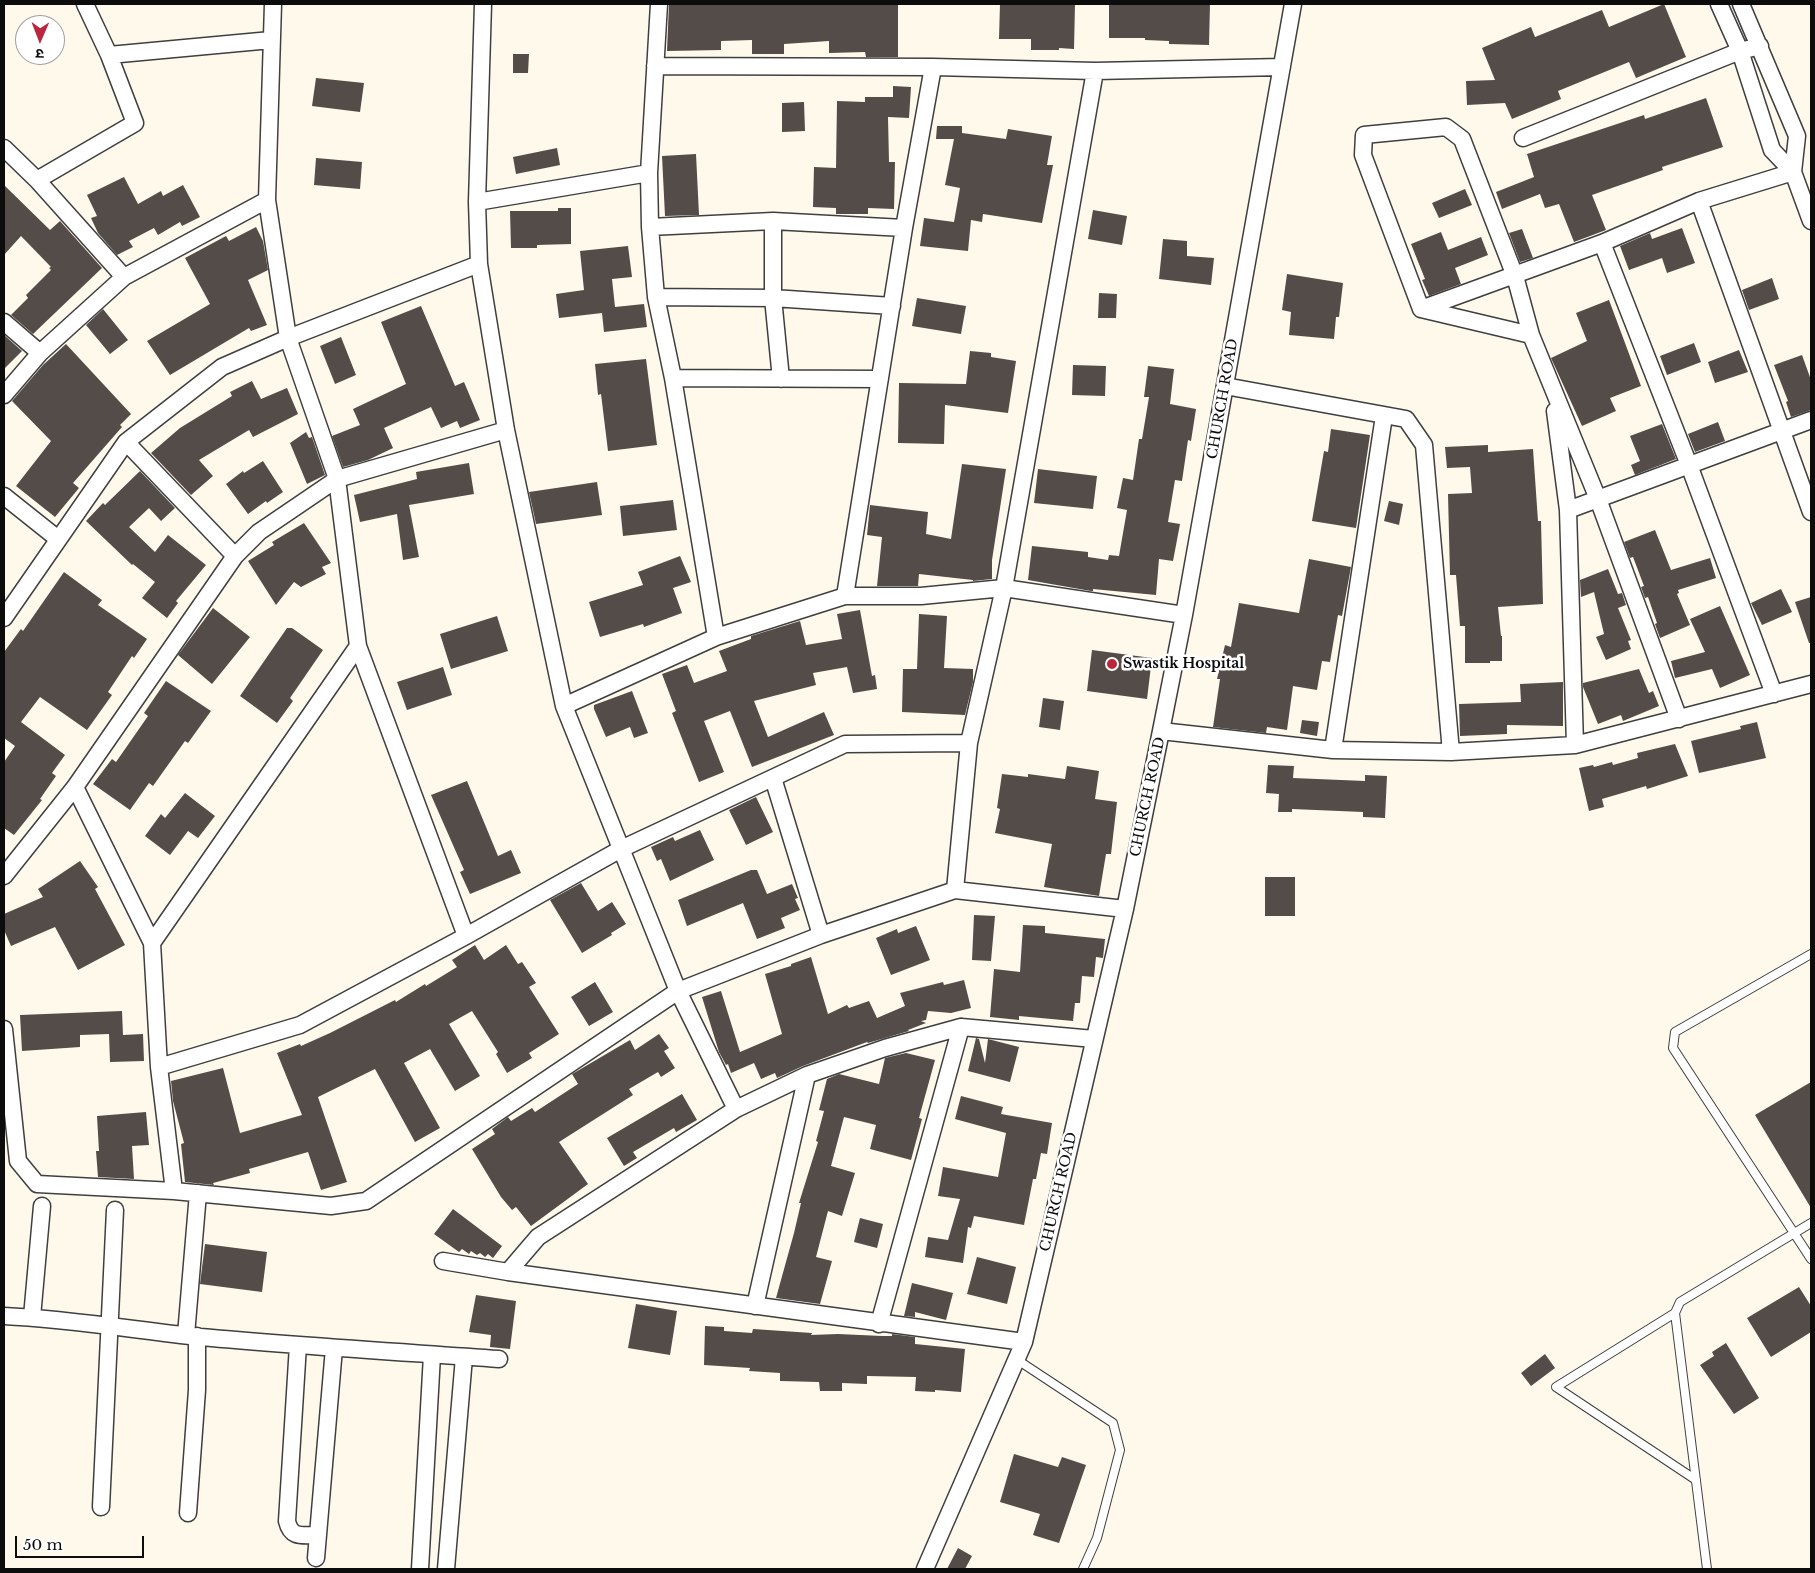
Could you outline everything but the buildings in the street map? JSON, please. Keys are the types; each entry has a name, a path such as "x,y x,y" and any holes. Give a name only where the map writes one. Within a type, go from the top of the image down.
{"street":[{"path":"37,180 135,123 109,55 85,4"},
{"path":"273,4 266,200 288,338 337,479 358,646 466,936"},
{"path":"483,4 477,202 479,264 506,430 564,706 678,991 736,1109"},
{"path":"659,4 649,173 650,227 656,297 673,378 716,637"},
{"name":"CHURCH ROAD","path":"925,1569 1024,1342 1125,909 1161,731 1184,615 1293,4"},
{"path":"1719,4 1740,51 1772,150 1792,172 1811,221"},
{"path":"1741,4 1797,136 1792,172"},
{"path":"109,55 272,40"},
{"path":"1523,138 1740,51 1760,46"},
{"path":"655,66 933,67 1095,71 1282,67"},
{"path":"845,596 904,228 933,67"},
{"path":"954,890 969,743 1004,588 1095,71"},
{"path":"1421,309 1363,155 1364,135 1446,127 1462,139 1515,276 1531,335 1598,499 1679,719"},
{"path":"7,157 37,180 124,276"},
{"path":"1421,309 1602,243 1699,201 1792,172"},
{"path":"477,202 649,173"},
{"path":"4,395 40,353 124,276 266,200"},
{"path":"1699,201 1811,512"},
{"path":"650,227 774,220 904,228"},
{"path":"774,220 773,298 781,379"},
{"path":"1602,243 1689,466 1774,694"},
{"path":"4,618 126,442 222,367 288,338 479,264"},
{"path":"656,297 773,298 892,306"},
{"path":"1421,309 1531,335"},
{"path":"4,322 40,353"},
{"path":"673,378 880,379"},
{"path":"1225,386 1406,419 1424,445 1451,752"},
{"path":"1552,389 1568,510 1575,745"},
{"path":"1333,750 1384,416"},
{"path":"1568,510 1811,420"},
{"path":"4,876 75,787 235,556 259,532 337,479 506,430"},
{"path":"126,442 235,556"},
{"path":"4,496 58,539"},
{"path":"564,706 716,637 845,596 921,596 1004,588 1184,615"},
{"path":"152,944 358,646"},
{"path":"1161,731 1333,750 1451,752 1575,745 1811,684"},
{"path":"159,1067 300,1025 466,936 621,849 845,744 969,743"},
{"path":"773,778 821,935"},
{"path":"75,787 152,944 159,1067 174,1192"},
{"path":"4,1029 18,1161 37,1184 198,1193 331,1206 366,1200 678,991 821,935 954,890 1125,909"},
{"path":"879,1324 961,1027"},
{"path":"508,1272 538,1237 736,1109 807,1075 884,1048 961,1027 1094,1039"},
{"path":"755,1306 807,1075"},
{"path":"188,1513 197,1390 192,1336 198,1193"},
{"path":"32,1317 42,1206"},
{"path":"100,1507 116,1210"},
{"path":"443,1261 508,1272 879,1324 1024,1342"},
{"path":"4,1316 32,1317 192,1336 298,1346 499,1359"},
{"path":"298,1346 287,1521 288,1528 298,1536 318,1535"},
{"path":"316,1558 334,1348"},
{"path":"420,1569 432,1355"},
{"path":"446,1569 464,1357"}],"lane":[{"path":"1811,954 1675,1032 1673,1048 1811,1260"},
{"path":"1707,1569 1676,1313 1680,1302 1811,1223"},
{"path":"1676,1313 1556,1387 1696,1480"},
{"path":"1016,1359 1113,1423 1120,1450 1097,1538 1083,1569"},
{"path":"1088,1559 1090,1569"}],"place":[{"name":"Swastik Hospital","path":"1112,664"}]}
